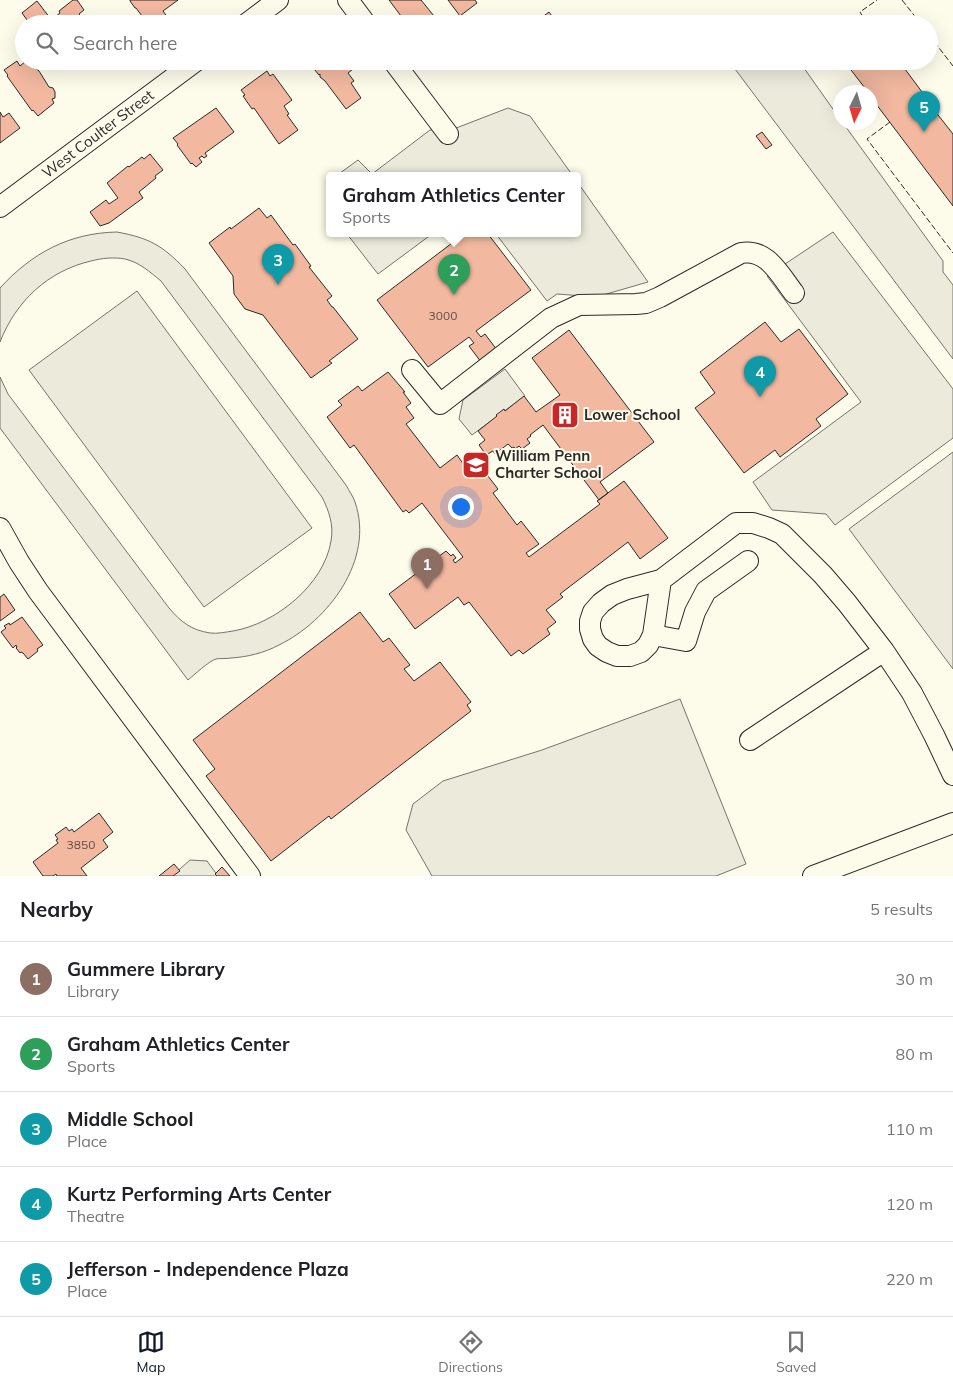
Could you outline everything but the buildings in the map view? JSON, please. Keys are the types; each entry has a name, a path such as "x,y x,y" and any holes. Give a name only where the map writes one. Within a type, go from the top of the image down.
{"street":[{"path":"258,15 278,0"},
{"path":"348,0 359,15"},
{"name":"West Coulter Street","path":"0,207 184,70"},
{"path":"401,70 448,134"},
{"path":"412,370 440,404 551,318 579,305 646,303 741,253 750,251 762,256 772,264 794,293"},
{"path":"661,580 653,635 648,645 641,652 630,656 617,656 598,646 593,639 590,621 593,612 600,603 612,595 661,580 736,523 753,523 782,534 823,574 884,651 916,701 953,776"},
{"path":"0,528 38,591 250,876"},
{"path":"653,635 686,641 694,612 706,591 748,561"},
{"path":"750,740 884,651"},
{"path":"813,876 841,871 953,823"}],"shaded area":[{"path":"736,70 805,70 833,109 833,130 848,130 943,261 943,272 953,285 953,359"},
{"path":"508,108 530,116 570,172 375,172 430,130 451,130"},
{"path":"358,160 370,172 342,172"},
{"path":"581,187 648,282 596,297 557,294 547,301 498,237 581,237"},
{"path":"117,232 147,240 162,248 185,269 346,485 355,502 359,524 358,545 353,566 343,586 314,621 297,634 267,650 249,656 213,660 188,680 0,428 0,377 8,394 169,608 182,621 203,632 222,633 249,627 281,611 295,600 319,573 327,557 332,535 331,524 329,513 322,497 161,281 140,265 130,260 108,258 91,261 61,272 35,290 24,301 15,313 0,342 0,288 12,276 38,255 52,247 83,236"},
{"path":"833,232 953,389 953,438 835,525 826,514 772,510 753,482 861,402 767,276"},
{"path":"349,237 428,237 378,274"},
{"path":"137,291 312,528 204,607 29,370"},
{"path":"505,369 525,396 472,435 459,419 463,400"},
{"path":"953,452 953,669 849,529"},
{"path":"680,699 746,864 716,876 432,876 406,830 413,804 443,781 542,750"},
{"path":"190,860 207,861 218,876 172,876"}],"fence":[{"path":"862,15 860,12 877,0"},
{"path":"902,0 914,15"},
{"path":"938,47 953,66"},
{"path":"890,122 867,139 953,253"}],"place":[{"name":"Jefferson - Independence Plaza","path":"924,132"},
{"name":"Middle School","path":"278,285"},
{"name":"Graham Athletics Center","path":"454,295"},
{"name":"Kurtz Performing Arts Center","path":"760,397"},
{"name":"Lower School","path":"565,415"},
{"name":"William Penn Charter School","path":"476,465"},
{"name":"Gummere Library","path":"427,589"}]}
